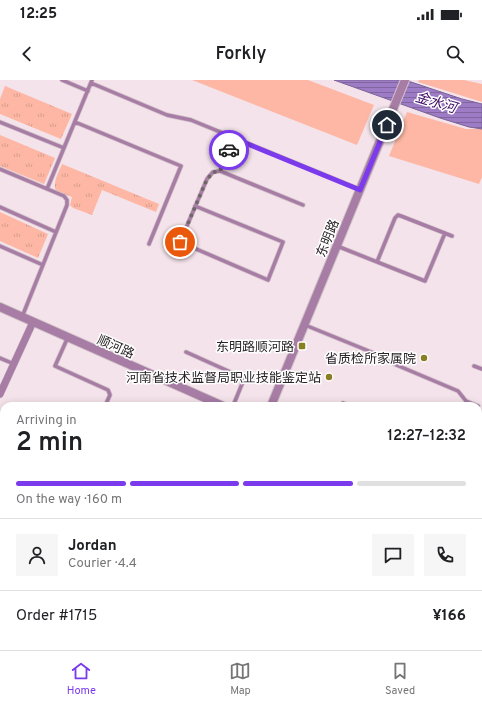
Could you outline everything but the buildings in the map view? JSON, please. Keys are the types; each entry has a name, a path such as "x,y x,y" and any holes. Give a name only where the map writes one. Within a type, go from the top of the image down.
{"street":[{"name":"东明路","path":"273,402 405,80"},
{"name":"顺河路","path":"0,307 214,402"},
{"path":"0,394 33,322"}],"lane":[{"path":"62,80 88,90"},
{"path":"47,189 91,82 168,115 191,120 360,190"},
{"path":"0,122 64,148"},
{"path":"75,122 181,166 149,244"},
{"path":"220,171 233,138"},
{"path":"0,169 64,196 67,200 67,205 22,317"},
{"path":"195,206 283,242 268,280 180,242 195,206 207,179 214,172 220,171 303,205"},
{"path":"0,208 56,232"},
{"path":"377,262 395,218 398,215 452,236"},
{"path":"337,246 425,282 445,233"},
{"path":"0,246 42,265"},
{"path":"304,324 381,356 387,361 458,391 468,402"},
{"path":"68,337 55,366 108,390 110,395 107,402"},
{"path":"186,352 237,375 242,379 242,384 235,402"},
{"path":"0,358 14,364"},
{"path":"474,366 482,369"}],"green space":[{"path":"192,80 308,80 374,105 357,145"},
{"path":"419,80 464,80 482,84 482,102 418,82"},
{"path":"5,86 72,114 61,139 0,114 0,99"},
{"path":"407,112 466,129 482,129 482,177 479,184 389,156"},
{"path":"0,135 55,158 44,184 0,166"},
{"path":"62,164 159,204 156,212 102,190 92,215 73,208 70,205 72,197 56,191 55,188 56,178"},
{"path":"0,212 48,234 38,258 0,241"}],"water":[{"name":"金水河","path":"334,80 405,80 482,104 482,129 469,127 440,118"}],"way so far":[{"path":"180,242 207,179 214,172 220,171 229,150"}],"place":[{"name":"东明路顺河路","path":"302,346"},
{"name":"省质检所家属院","path":"424,358"},
{"name":"河南省技术监督局职业技能鉴定站","path":"329,377"}],"route":[{"path":"229,150 233,138 360,190 387,125"}]}
